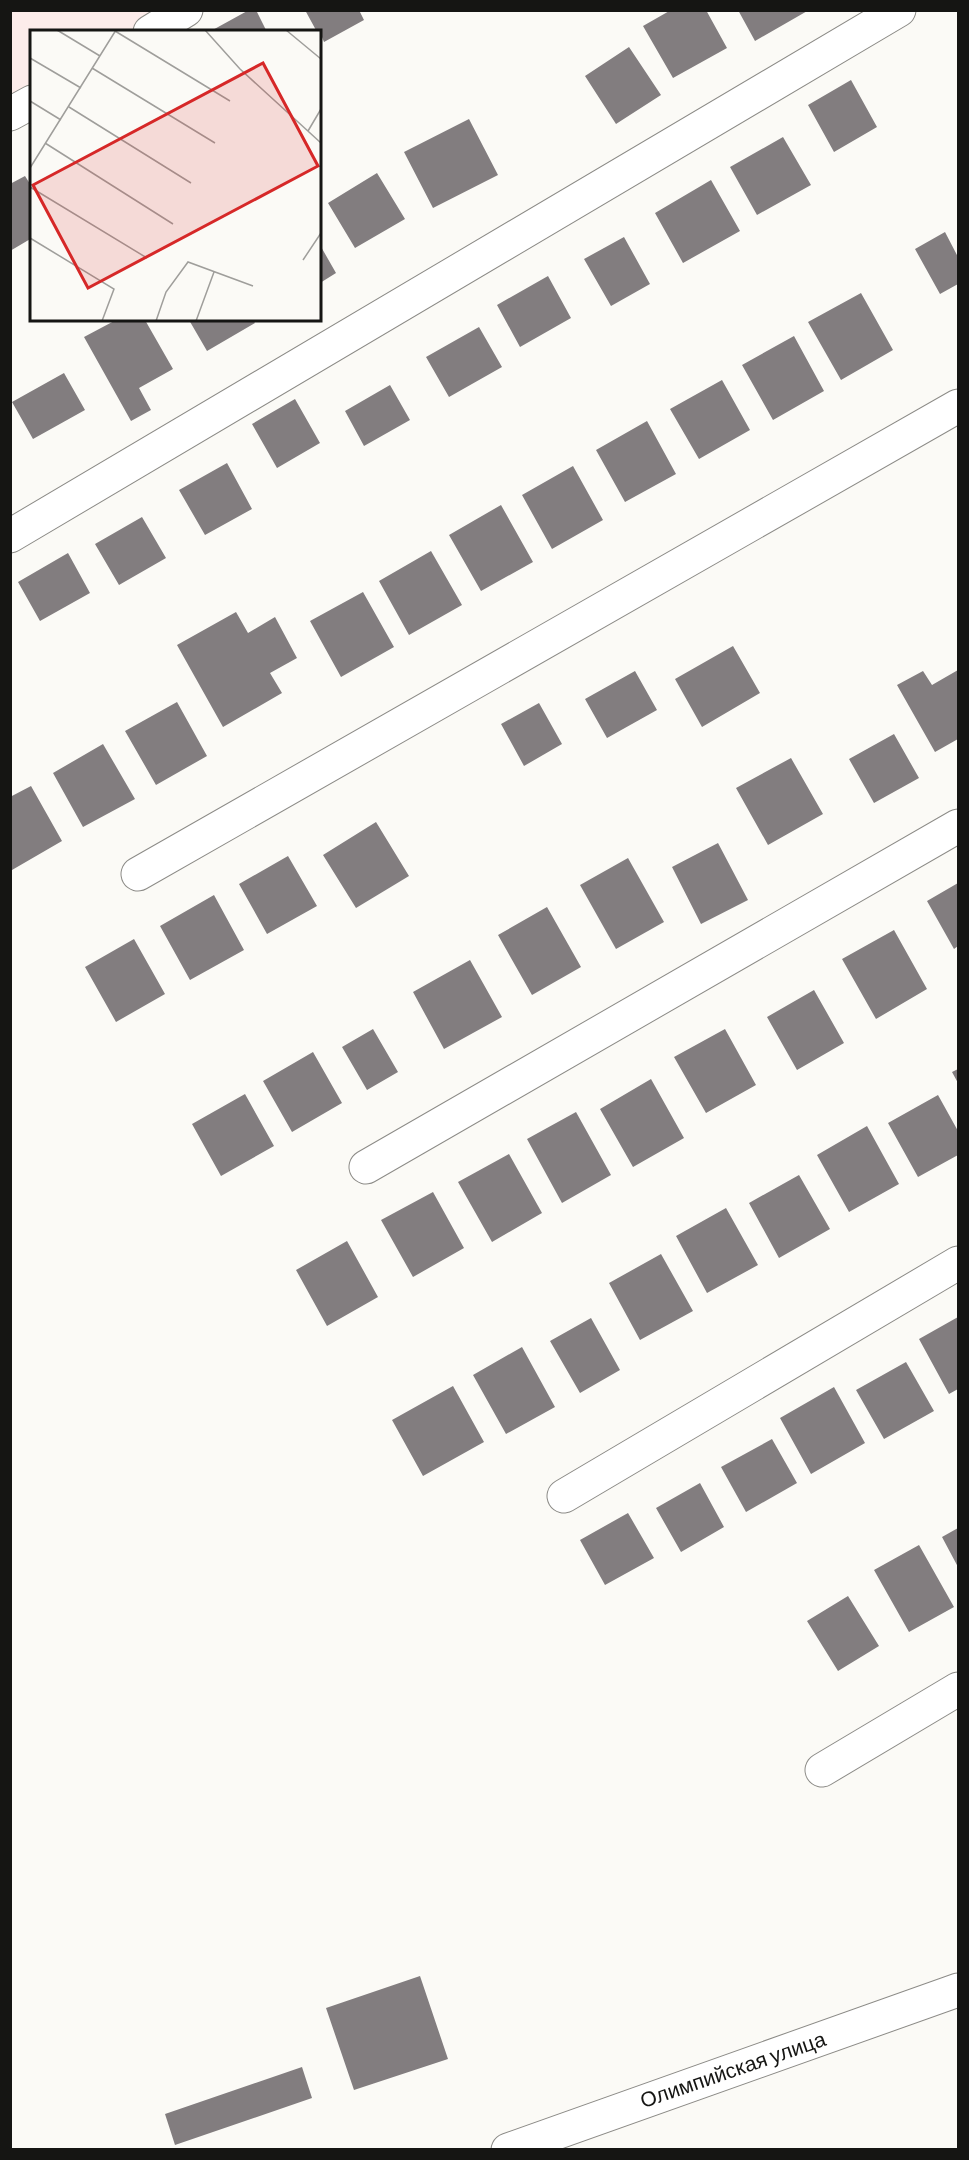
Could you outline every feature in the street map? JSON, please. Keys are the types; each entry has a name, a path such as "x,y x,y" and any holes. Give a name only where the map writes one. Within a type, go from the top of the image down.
{"street":[{"path":"153,30 186,10"},
{"path":"10,536 898,10"},
{"path":"10,114 30,103"},
{"path":"138,874 958,406"},
{"path":"366,1167 958,826"},
{"path":"564,1496 958,1263"},
{"path":"822,1770 958,1689"},
{"name":"Олимпийская улица","path":"508,2150 958,1990"}],"shaded area":[{"path":"10,11 168,11 134,30 30,30 30,92 11,103"}],"building":[{"path":"249,10 256,10 266,30 213,30"},
{"path":"305,10 359,10 364,20 324,42 321,30 316,30"},
{"path":"671,10 706,10 727,48 673,78 643,26"},
{"path":"738,10 809,10 755,41"},
{"path":"629,47 661,95 616,124 585,76"},
{"path":"851,80 877,127 834,152 808,105"},
{"path":"469,119 498,175 433,208 404,152"},
{"path":"783,137 811,185 757,215 730,167"},
{"path":"377,173 405,219 355,248 328,203"},
{"path":"25,176 30,184 30,239 10,251 10,184"},
{"path":"711,180 740,231 683,263 655,213"},
{"path":"945,232 958,257 958,284 940,294 915,249"},
{"path":"624,237 650,284 611,306 584,259"},
{"path":"321,247 336,273 321,282"},
{"path":"548,276 571,318 520,347 497,305"},
{"path":"861,293 893,350 841,380 808,322"},
{"path":"114,321 146,321 173,369 139,388 151,410 131,421 84,337"},
{"path":"190,321 254,321 255,323 207,351"},
{"path":"479,327 502,367 449,397 426,357"},
{"path":"794,336 824,391 773,420 742,365"},
{"path":"64,373 85,410 33,439 12,402"},
{"path":"722,380 750,430 699,459 670,409"},
{"path":"390,385 410,420 364,446 345,411"},
{"path":"295,399 320,443 277,468 252,424"},
{"path":"647,421 676,474 625,502 596,450"},
{"path":"227,463 252,509 205,535 179,490"},
{"path":"573,466 603,520 552,549 522,495"},
{"path":"501,505 533,562 481,591 449,535"},
{"path":"142,517 166,558 119,585 95,544"},
{"path":"431,551 462,605 409,635 379,581"},
{"path":"68,553 90,593 40,621 18,582"},
{"path":"363,592 394,647 341,677 310,621"},
{"path":"236,612 248,633 275,617 297,658 270,673 282,693 223,727 177,645"},
{"path":"733,646 760,693 702,727 675,679"},
{"path":"958,670 958,739 935,752 897,685 923,671 932,685"},
{"path":"635,671 657,710 607,738 585,699"},
{"path":"177,702 207,756 156,785 125,731"},
{"path":"539,703 562,744 524,766 501,724"},
{"path":"894,734 919,778 874,803 849,759"},
{"path":"103,744 135,799 83,827 53,773"},
{"path":"791,758 823,814 768,845 736,788"},
{"path":"31,786 62,841 12,870 10,867 10,797"},
{"path":"376,822 409,876 356,908 323,855"},
{"path":"718,843 748,900 701,924 672,867"},
{"path":"288,856 317,906 267,934 239,884"},
{"path":"628,858 664,922 616,949 580,885"},
{"path":"958,883 958,946 954,949 927,901"},
{"path":"214,895 244,950 190,980 160,926"},
{"path":"547,907 581,967 532,995 498,935"},
{"path":"894,930 927,989 876,1019 842,959"},
{"path":"134,939 165,994 116,1022 85,967"},
{"path":"470,960 502,1017 444,1049 413,992"},
{"path":"814,990 844,1043 797,1070 767,1017"},
{"path":"373,1029 398,1072 367,1090 342,1047"},
{"path":"725,1029 756,1085 706,1113 674,1057"},
{"path":"313,1052 342,1103 292,1132 263,1081"},
{"path":"958,1069 958,1083 952,1072"},
{"path":"651,1079 684,1138 633,1167 600,1109"},
{"path":"245,1094 274,1146 221,1176 192,1124"},
{"path":"938,1095 958,1131 958,1155 918,1177 888,1123"},
{"path":"576,1112 611,1175 562,1203 527,1139"},
{"path":"867,1126 899,1184 849,1212 817,1155"},
{"path":"509,1154 542,1213 492,1242 458,1182"},
{"path":"799,1175 830,1229 779,1258 749,1203"},
{"path":"433,1192 464,1248 413,1277 381,1220"},
{"path":"726,1208 758,1265 707,1293 676,1236"},
{"path":"347,1241 378,1297 327,1326 296,1270"},
{"path":"661,1254 693,1311 640,1340 609,1283"},
{"path":"958,1317 958,1389 949,1394 919,1339"},
{"path":"591,1318 620,1370 580,1393 550,1341"},
{"path":"522,1347 555,1407 506,1434 473,1375"},
{"path":"906,1362 934,1411 884,1439 856,1390"},
{"path":"453,1386 484,1442 423,1476 392,1420"},
{"path":"834,1387 865,1443 811,1474 780,1418"},
{"path":"772,1439 797,1483 746,1512 721,1467"},
{"path":"700,1483 724,1527 681,1552 656,1508"},
{"path":"628,1513 654,1558 605,1585 580,1540"},
{"path":"958,1528 958,1567 942,1537"},
{"path":"919,1545 954,1607 909,1632 874,1570"},
{"path":"848,1596 879,1646 838,1671 807,1621"},
{"path":"420,1976 448,2059 354,2090 326,2008"},
{"path":"302,2067 312,2098 175,2145 165,2114"}]}
